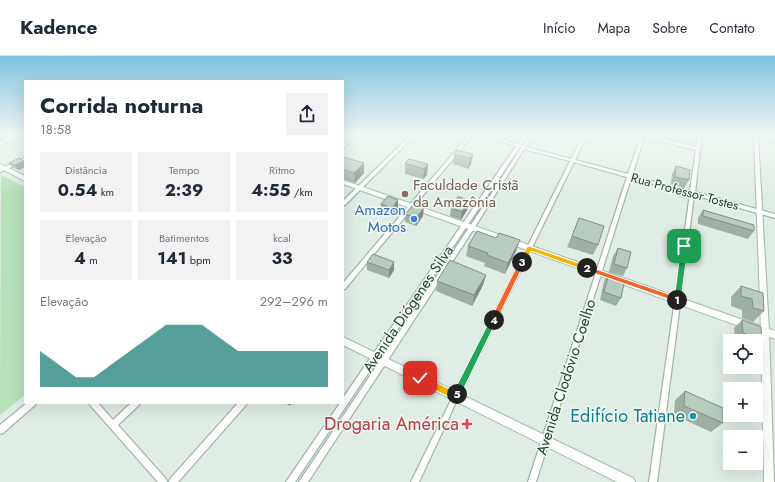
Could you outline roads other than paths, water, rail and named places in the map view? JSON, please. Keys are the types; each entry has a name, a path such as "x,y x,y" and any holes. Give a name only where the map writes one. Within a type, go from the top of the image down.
{"main road":[{"path":"2,169 24,179"},
{"path":"344,182 775,335"},
{"path":"344,341 629,482"}],"street":[{"path":"344,203 393,155"},
{"path":"344,287 454,155"},
{"name":"Avenida Diógenes Silva","path":"290,482 332,420 380,359 435,283 494,180 514,155"},
{"name":"Avenida Diógenes Silva","path":"303,482 341,425 428,280 501,182 516,155"},
{"name":"Rua Professor Tostes","path":"549,155 775,216"},
{"path":"415,482 575,155"},
{"name":"Avenida Clodóvio Coelho","path":"532,482 637,155"},
{"path":"653,482 697,155"},
{"path":"756,155 760,211 770,482"},
{"path":"2,169 24,159"},
{"path":"494,180 501,182"},
{"path":"428,280 435,283"},
{"path":"0,430 31,404"},
{"path":"94,404 163,482"},
{"path":"113,425 135,404"},
{"path":"173,482 242,404"},
{"path":"332,420 341,425"}],"place":[{"name":"Faculdade Cristã da Amazônia","path":"405,194"},
{"name":"Amazon Motos","path":"414,219"},
{"name":"Edifício Tatiane","path":"693,416"},
{"name":"Drogaria América","path":"467,424"}]}
